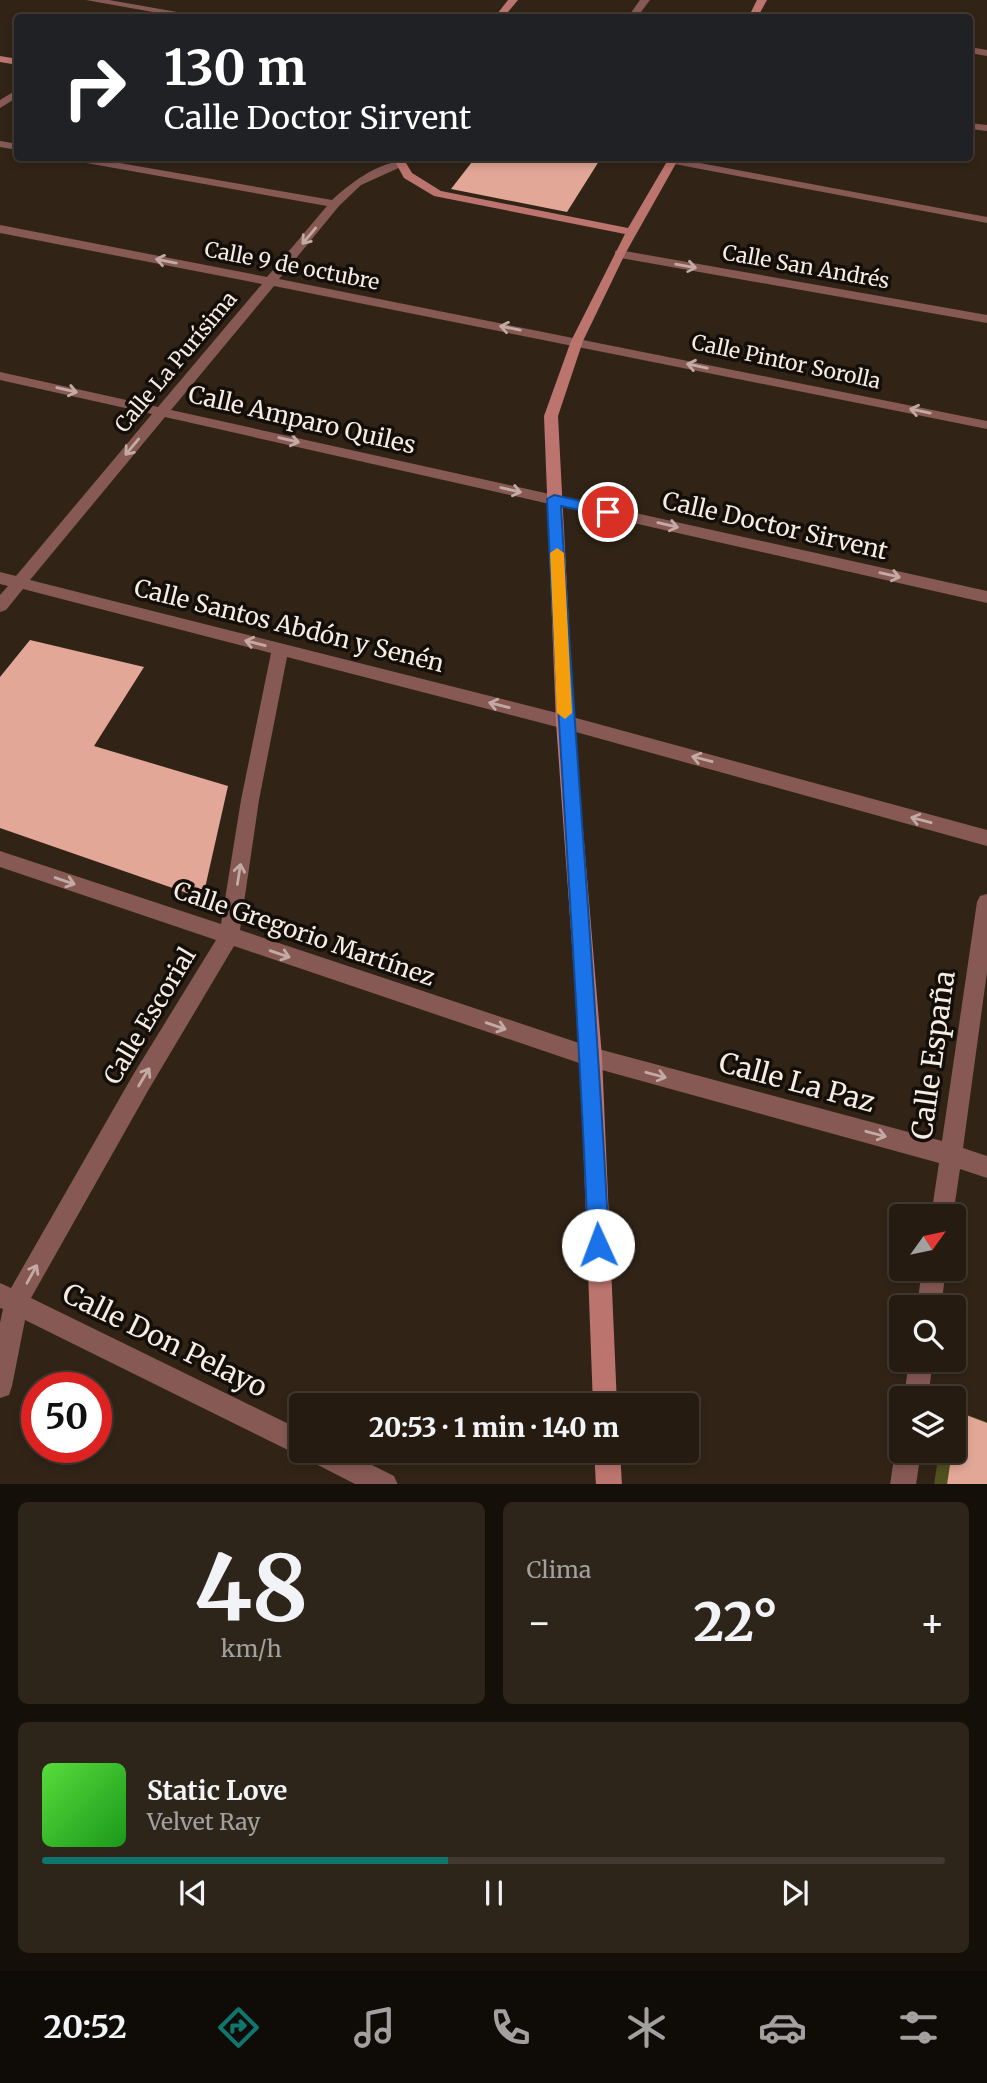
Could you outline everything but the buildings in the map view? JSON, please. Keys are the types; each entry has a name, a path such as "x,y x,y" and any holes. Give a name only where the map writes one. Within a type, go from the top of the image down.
{"main road":[{"path":"502,14 513,0"},
{"path":"398,161 414,181 438,194 633,232"},
{"path":"605,1393 590,1057 565,722 551,416 577,341 619,254 672,161"},
{"path":"608,1463 609,1484"}],"street":[{"path":"90,0 181,14"},
{"path":"126,14 145,0"},
{"path":"635,14 645,0"},
{"path":"92,161 335,204"},
{"name":"Calle La Purísima","path":"0,606 335,204 357,183 398,161"},
{"path":"683,161 987,220"},
{"name":"Calle 9 de octubre","path":"0,229 577,341"},
{"name":"Calle San Andrés","path":"619,254 987,319"},
{"name":"Calle Pintor Sorolla","path":"577,341 987,425"},
{"name":"Calle Amparo Quiles","path":"0,376 554,499"},
{"name":"Calle Doctor Sirvent","path":"554,499 987,597"},
{"name":"Calle Santos Abdón y Senén","path":"0,578 565,722 987,838"},
{"name":"Calle Escorial","path":"0,1386 8,1298 229,936 250,800 280,649"},
{"name":"Calle Gregorio Martínez","path":"0,859 590,1057"},
{"name":"Calle España","path":"944,1204 987,902"},
{"name":"Calle La Paz","path":"590,1057 987,1167"},
{"name":"Calle Don Pelayo","path":"8,1298 289,1437"},
{"path":"341,1463 383,1484"},
{"path":"903,1484 906,1463"}],"shaded area":[{"path":"966,1414 987,1422 987,1484 934,1484 937,1463 966,1463"}],"slow traffic":[{"path":"557,553 565,713"}],"route":[{"path":"598,1245 590,1057 565,722 554,499 608,512"}]}
